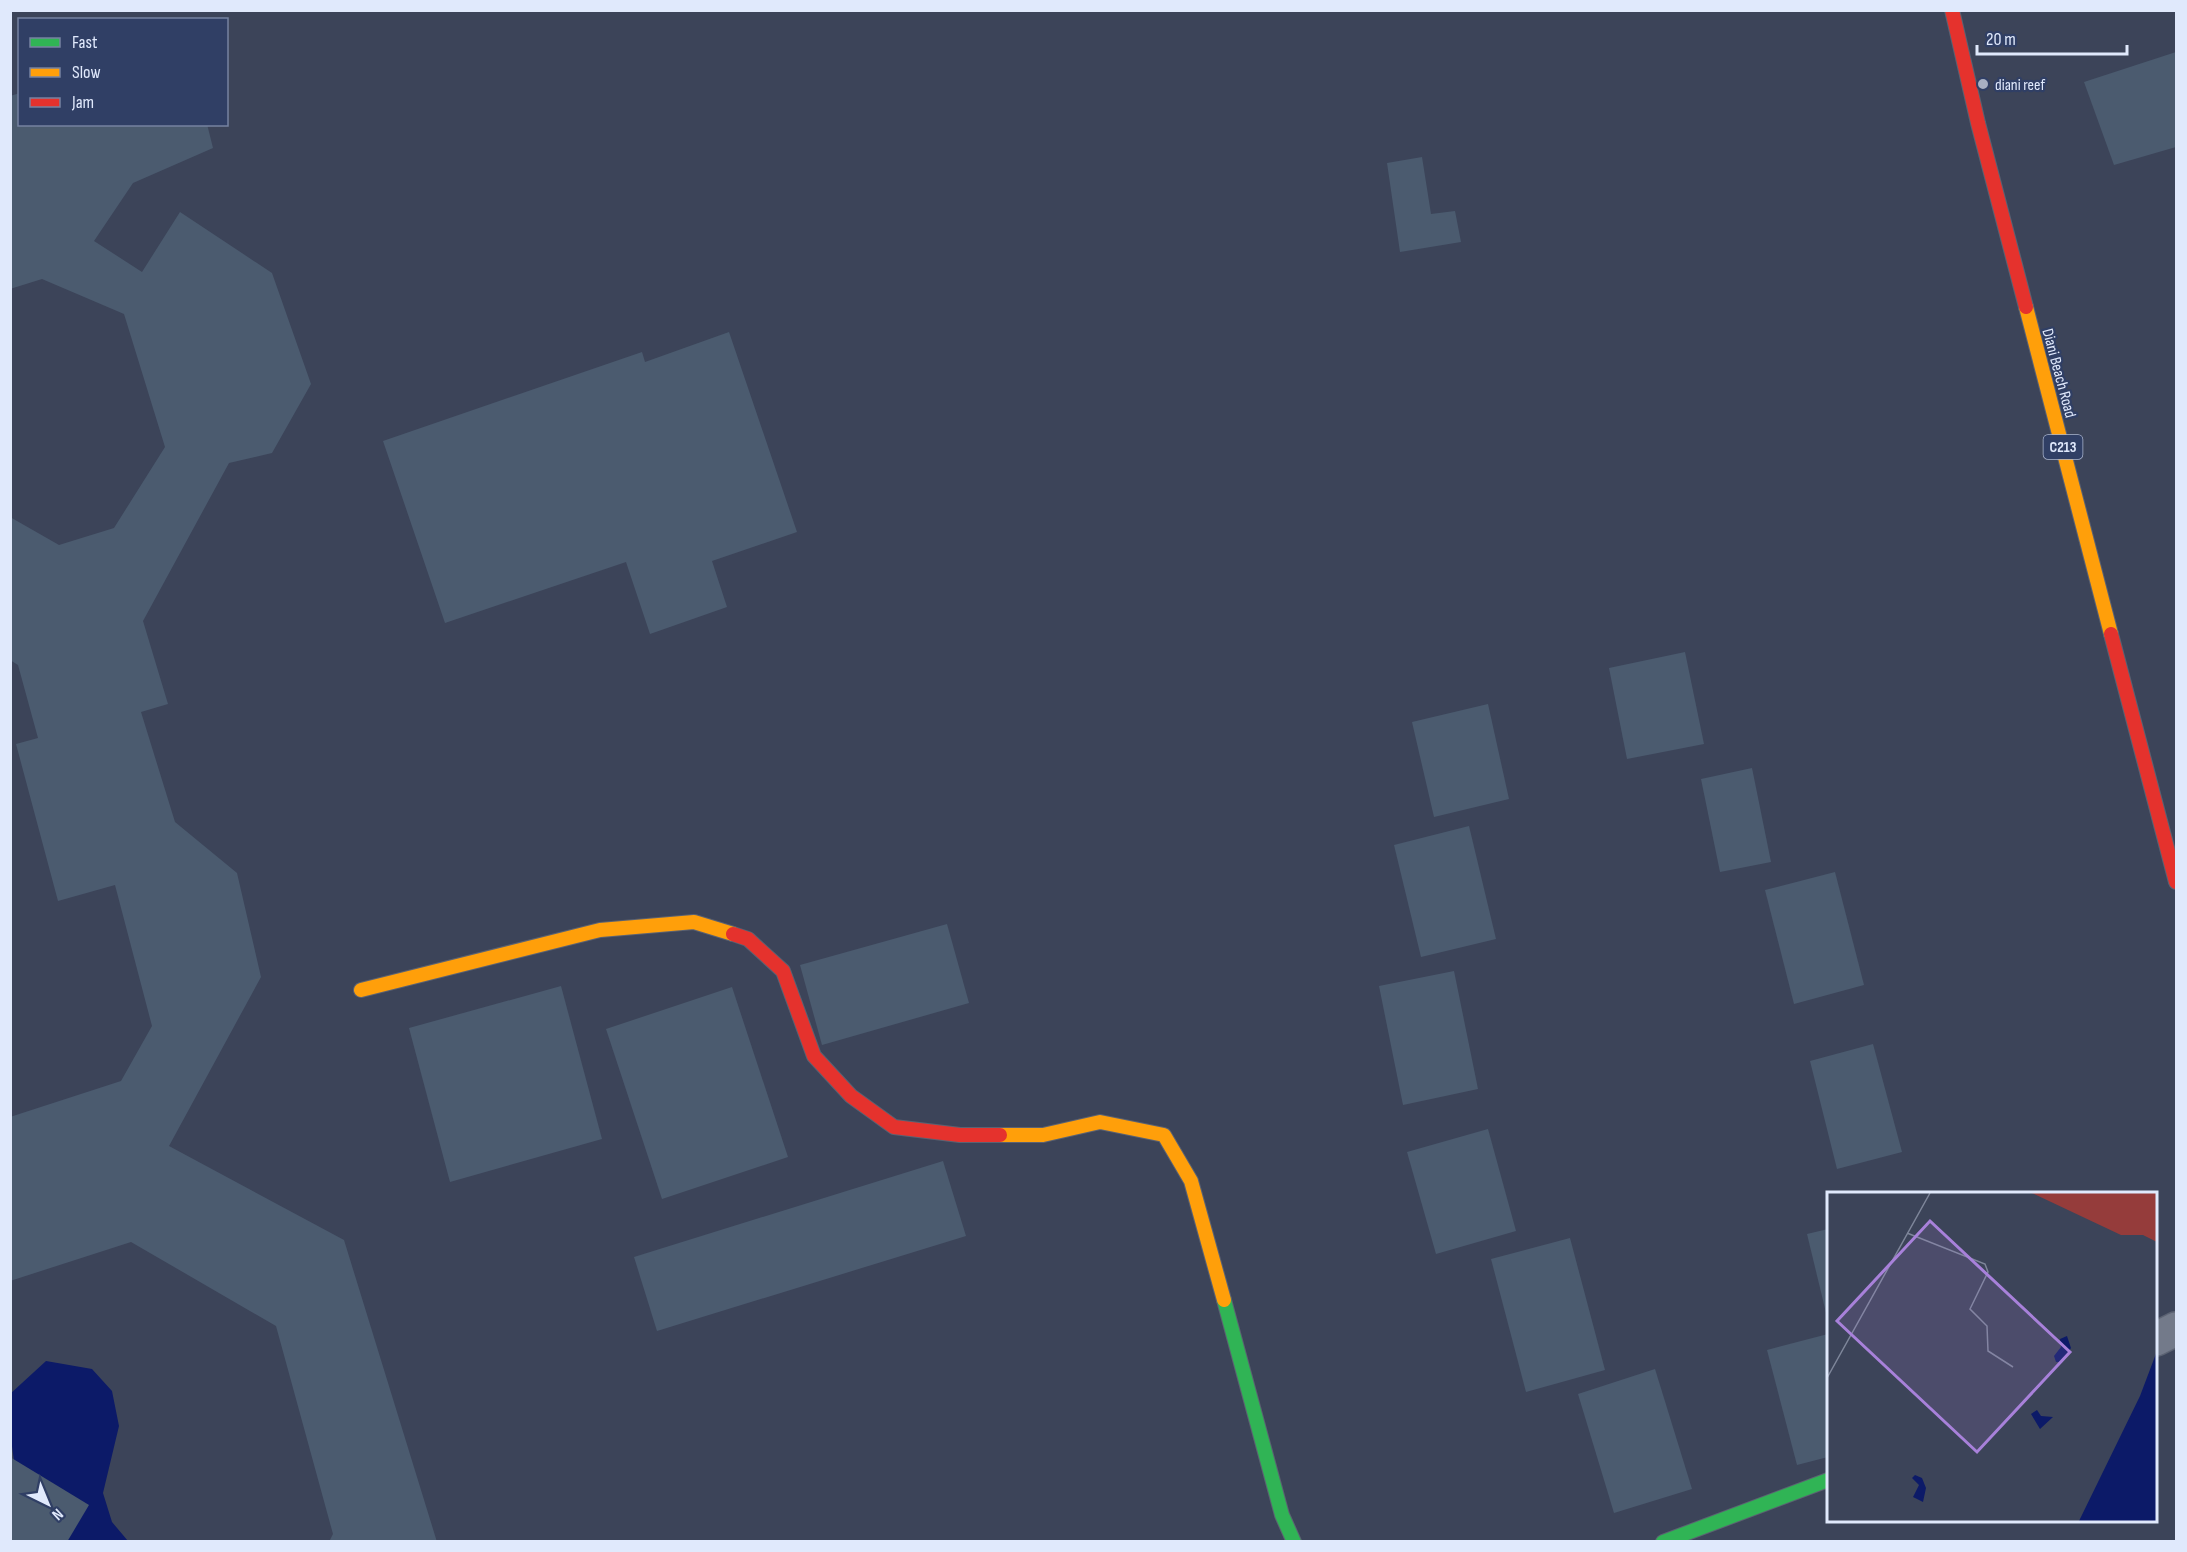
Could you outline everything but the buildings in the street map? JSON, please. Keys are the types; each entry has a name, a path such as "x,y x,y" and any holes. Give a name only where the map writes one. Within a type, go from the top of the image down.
{"street":[{"name":"Diani Beach Road","path":"1952,10 1978,123 2176,882"},
{"path":"361,990 600,930 694,922 748,939 783,971 814,1056 851,1096 894,1127 960,1135 1043,1135 1100,1122 1164,1134 1191,1181 1282,1515 1294,1542"},
{"path":"2157,1338 2176,1329"},
{"path":"1663,1542 1827,1480"}],"shaded area":[{"path":"46,1361 92,1369 112,1391 119,1426 103,1493 112,1522 128,1541 25,1541 11,1439 10,1394"}],"traffic: fast":[{"path":"1224,1300 1282,1515 1294,1542"},
{"path":"1663,1542 1827,1480"}],"traffic: slow":[{"path":"2026,307 2111,634"},
{"path":"361,990 600,930 694,922 733,934"},
{"path":"1000,1135 1043,1135 1100,1122 1164,1135 1191,1181 1224,1300"}],"traffic: jam":[{"path":"1952,10 1978,123 2026,307"},
{"path":"2111,634 2176,882"},
{"path":"733,934 748,939 783,971 814,1056 851,1096 894,1127 960,1135 1000,1135"}],"place":[{"name":"diani reef","path":"1983,84"}]}
